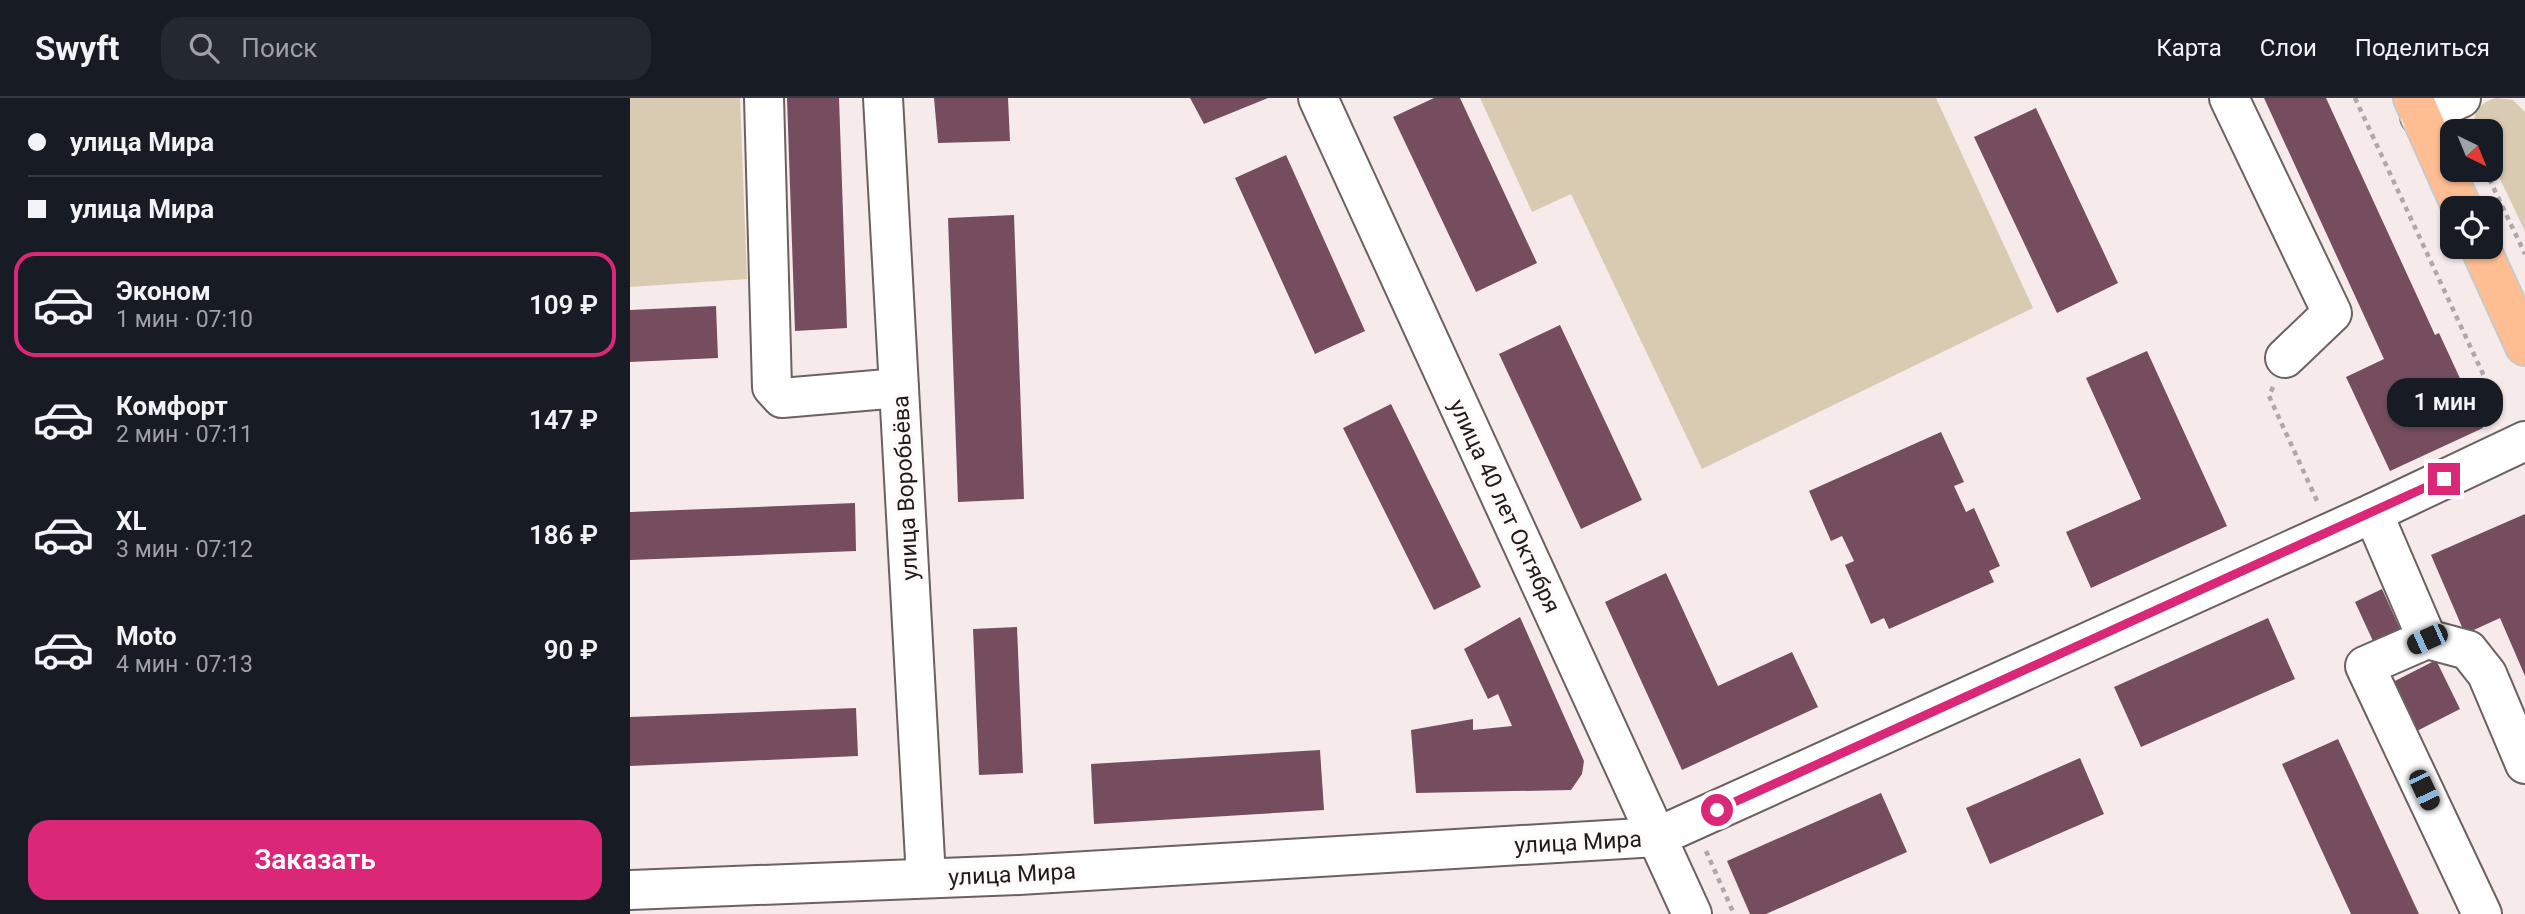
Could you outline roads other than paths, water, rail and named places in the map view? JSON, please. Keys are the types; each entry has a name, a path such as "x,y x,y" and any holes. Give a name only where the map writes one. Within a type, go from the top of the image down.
{"main road":[{"path":"2416,107 2457,196"},
{"path":"2485,259 2525,346"}],"street":[{"path":"764,98 772,387 782,398 899,388"},
{"name":"улица Воробьёва","path":"883,98 926,878"},
{"name":"улица 40 лет Октября","path":"1318,98 1692,914"},
{"path":"2229,98 2332,313 2285,358"},
{"path":"2416,107 2460,98"},
{"name":"улица Мира","path":"630,890 926,878 1657,837 2373,513 2514,428"},
{"path":"2373,513 2427,639"},
{"path":"2482,914 2365,666 2427,639 2468,650 2487,674 2525,764"}]}
